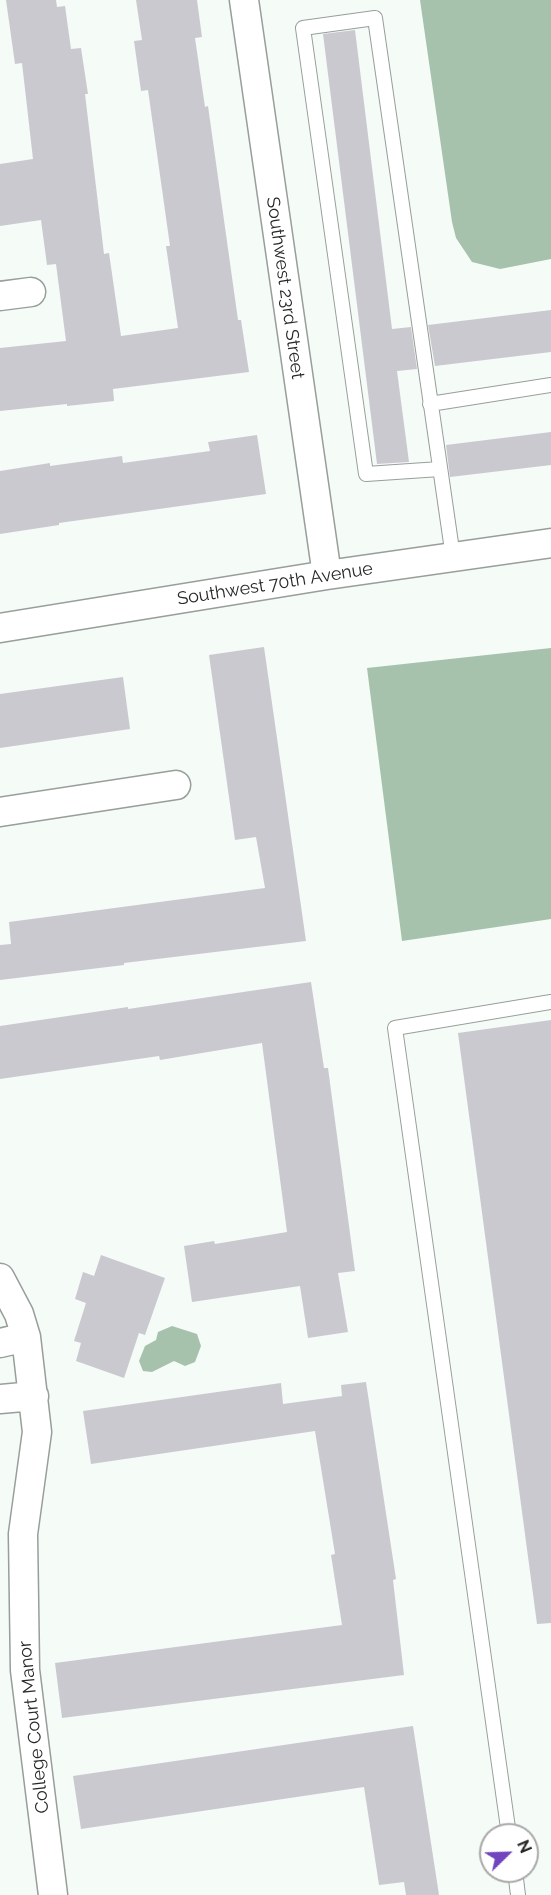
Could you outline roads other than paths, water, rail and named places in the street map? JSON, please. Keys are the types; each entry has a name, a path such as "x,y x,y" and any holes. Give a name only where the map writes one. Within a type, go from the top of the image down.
{"street":[{"name":"Southwest 23rd Street","path":"244,0 327,575"},
{"path":"0,296 31,292"},
{"name":"Southwest 70th Avenue","path":"0,628 327,575 551,543"},
{"path":"0,812 176,785"},
{"name":"College Court Manor","path":"0,1278 19,1314 13,1340 34,1396 37,1431 23,1534 25,1670 53,1895"},
{"path":"0,1399 34,1396"}],"lane":[{"path":"440,469 366,474 303,28 375,18 453,557"},
{"path":"430,404 551,385"},
{"path":"507,1823 395,1028 551,1002"}]}
